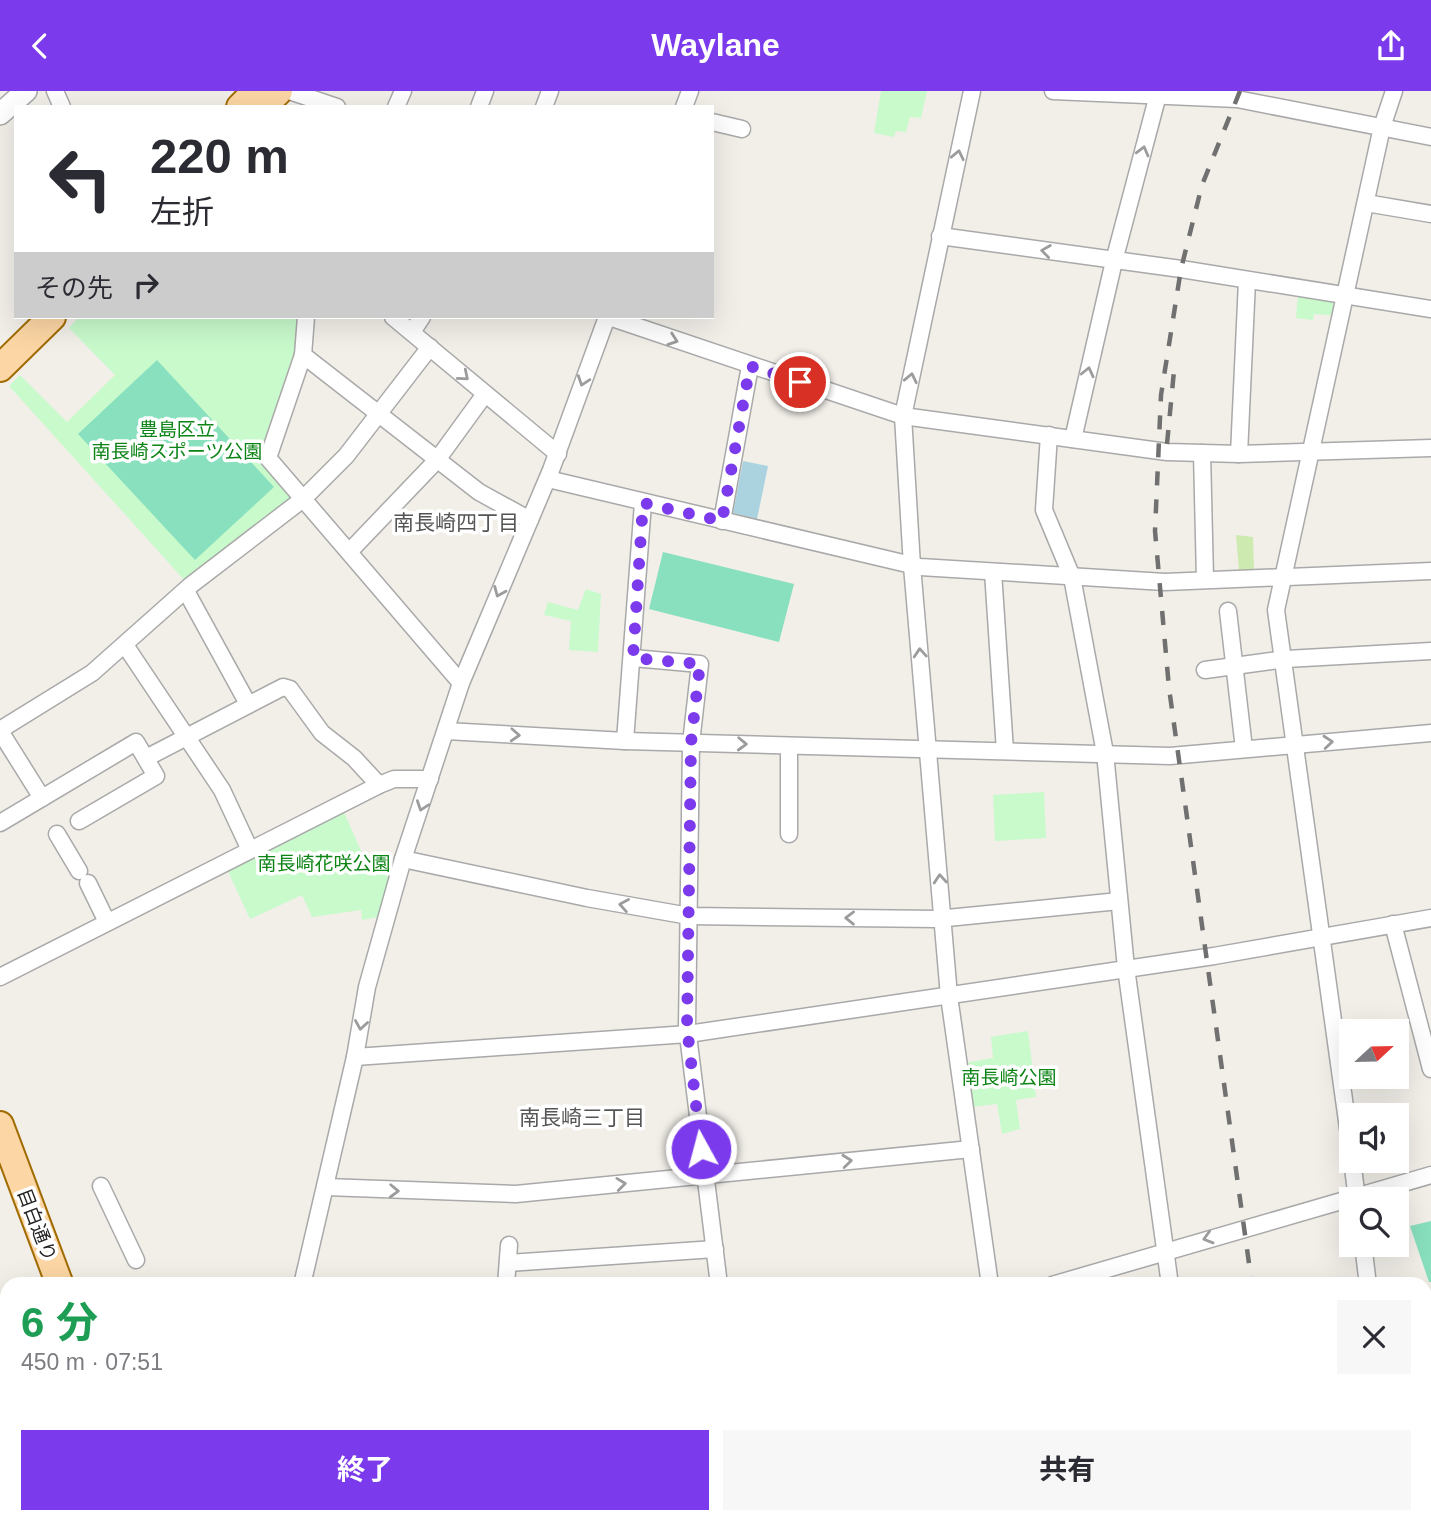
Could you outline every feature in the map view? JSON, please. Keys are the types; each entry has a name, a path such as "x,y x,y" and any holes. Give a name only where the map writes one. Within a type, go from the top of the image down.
{"main road":[{"path":"242,105 256,91"},
{"path":"265,105 279,91"},
{"path":"0,343 25,319"},
{"path":"0,368 50,319"},
{"name":"目白通り","path":"0,1125 57,1277"}],"street":[{"path":"0,114 26,91"},
{"path":"289,91 331,105"},
{"path":"972,91 903,416 912,566 949,996 989,1277"},
{"path":"1053,91 1159,92 1237,99 1431,137"},
{"path":"1344,1103 1276,610 1382,127 1394,91"},
{"path":"1073,439 1114,261 1159,92"},
{"path":"714,122 742,129"},
{"path":"1366,203 1431,214"},
{"path":"940,236 1431,309"},
{"path":"1239,454 1247,281"},
{"path":"306,319 303,355 268,458 461,683"},
{"path":"396,319 558,454"},
{"path":"412,332 421,319"},
{"path":"304,1277 355,1057 367,987 404,859 461,683 548,479 607,319"},
{"path":"614,319 903,416 1167,452 1239,454 1431,449"},
{"path":"43,798 0,731 92,673 186,591 303,499 346,456 430,347"},
{"path":"303,355 499,506 530,520"},
{"path":"722,521 750,366"},
{"path":"349,552 437,460 485,394"},
{"path":"1049,435 1044,510 1072,577 1105,753 1126,968 1169,1277"},
{"path":"1202,453 1205,579"},
{"path":"548,479 912,566 1165,582 1431,571"},
{"path":"625,741 643,503"},
{"path":"993,572 1005,751"},
{"path":"186,591 248,704"},
{"path":"1228,611 1244,749"},
{"path":"125,645 183,736 222,790 250,850"},
{"path":"1205,670 1283,659 1431,651"},
{"path":"633,658 700,664 691,743 688,1034 718,1277"},
{"path":"146,758 183,736 283,687 290,689 321,733 354,758 379,785"},
{"path":"446,731 625,741 1187,754 1431,733"},
{"path":"0,823 136,742 156,776 79,821"},
{"path":"789,746 789,834"},
{"path":"0,977 379,785 394,779 430,779"},
{"path":"57,834 84,877 107,922"},
{"path":"404,859 525,886 689,916 943,918 1119,901"},
{"path":"355,1057 688,1034 949,996 1431,918"},
{"path":"1393,924 1431,1069"},
{"path":"326,1187 516,1194 971,1149"},
{"path":"1392,1187 1431,1175"},
{"path":"102,1186 136,1261"},
{"path":"1077,1277 1166,1249 1339,1203"},
{"path":"507,1277 509,1245"},
{"path":"508,1263 715,1249"},
{"path":"1365,1257 1367,1277"}],"green space":[{"path":"881,91 927,91 921,118 910,117 906,132 896,131 894,137 874,133"},
{"path":"1298,294 1338,298 1337,316 1314,314 1313,320 1296,318"},
{"name":"豊島区立 南長崎スポーツ公園","path":"77,319 301,319 298,362 263,457 292,493 291,500 187,583 9,386 20,375 67,422 115,375 69,328"},
{"path":"157,360 274,487 195,560 78,434"},
{"path":"1236,535 1253,537 1254,573 1239,571"},
{"path":"663,552 794,584 779,642 649,609"},
{"path":"586,589 601,594 598,652 569,650 571,621 544,615 548,602 578,610"},
{"path":"1044,792 1046,838 995,841 993,795"},
{"name":"南長崎花咲公園","path":"343,810 369,869 391,877 378,917 362,920 361,910 312,917 302,895 250,919 225,865"},
{"name":"南長崎公園","path":"1028,1031 1036,1097 1016,1100 1020,1129 1002,1134 997,1104 971,1107 965,1063 993,1058 991,1037"},
{"path":"1431,1221 1431,1277 1427,1277 1410,1226"}],"water":[{"path":"743,461 768,466 757,519 733,513"}],"railway":[{"path":"1240,91 1202,185 1181,269 1161,395 1155,531 1169,688 1251,1277"},
{"path":"1167,444 1174,371"}],"district":[{"name":"南長崎四丁目","path":"456,522"},
{"name":"南長崎三丁目","path":"582,1117"}],"route":[{"path":"701,1149 687,1027 691,743 700,664 633,658 643,503 722,521 750,366 800,382"}]}
